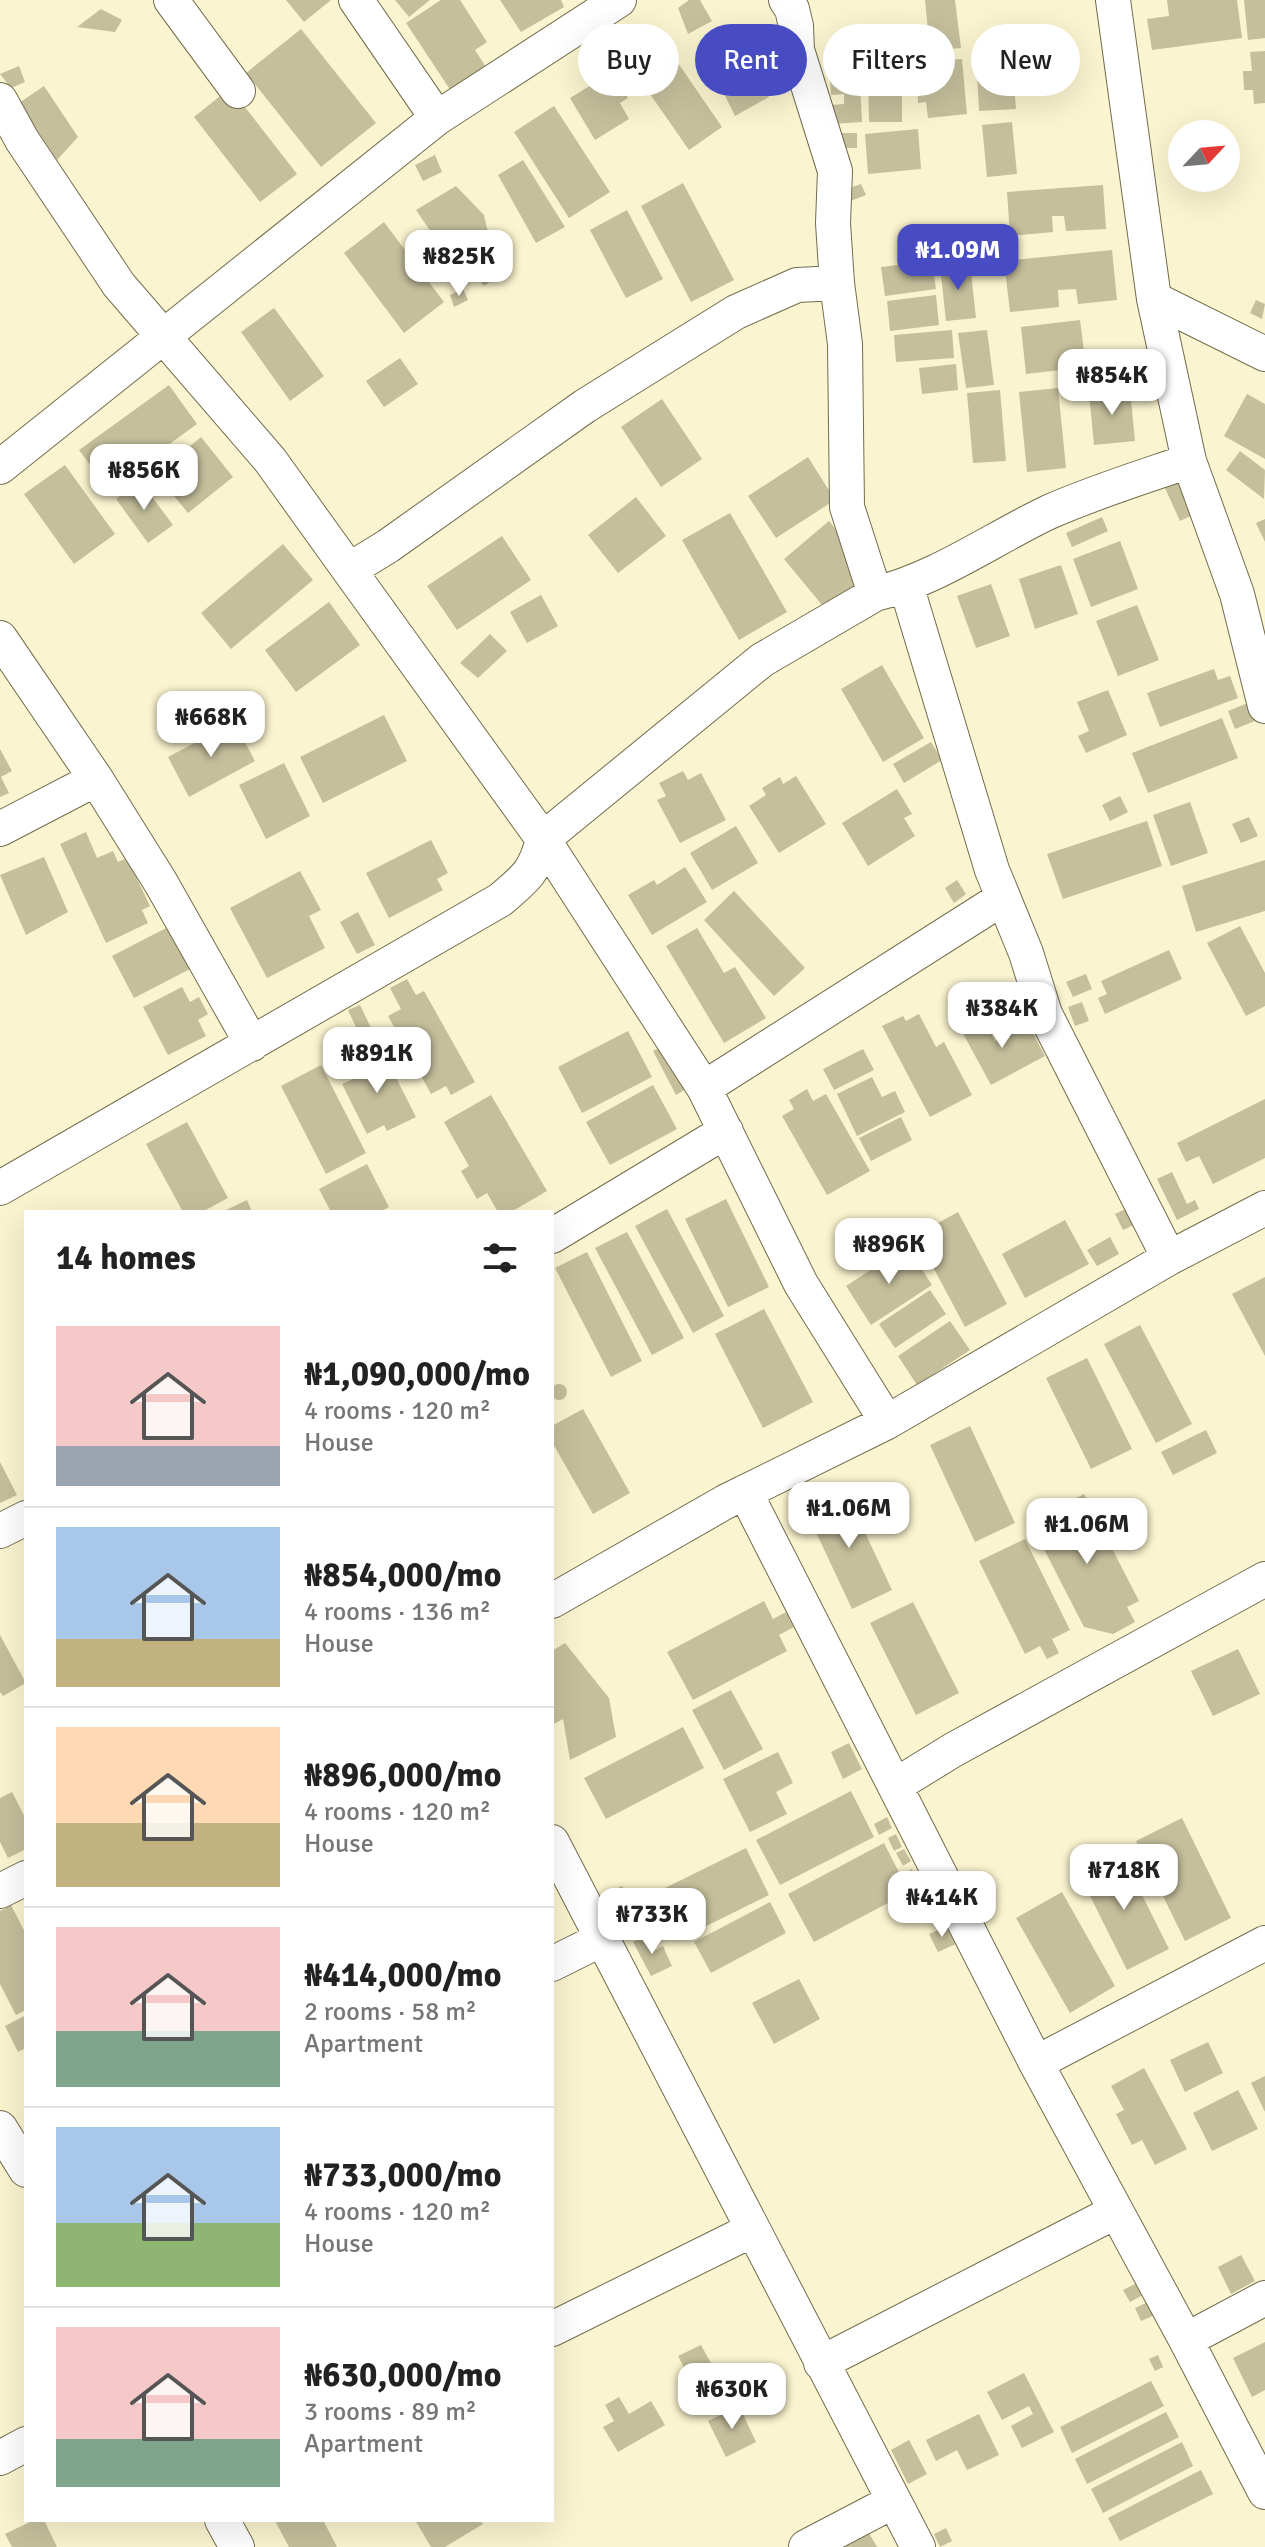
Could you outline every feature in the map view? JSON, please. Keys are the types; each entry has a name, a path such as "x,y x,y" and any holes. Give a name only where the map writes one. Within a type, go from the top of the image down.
{"street":[{"path":"171,0 238,91"},
{"path":"356,0 437,118"},
{"path":"0,467 437,118 619,0"},
{"path":"786,0 792,9 797,50 835,171 833,223 845,344 847,507 890,589 1051,1027 1169,1258"},
{"path":"1113,0 1154,299 1189,461 1237,594 1264,697"},
{"path":"0,100 22,140 119,285 270,460 543,839 704,1088 801,1284 887,1422"},
{"path":"349,570 585,406 736,312 797,285 837,283"},
{"path":"1154,299 1265,354"},
{"path":"0,1188 500,900 525,879 537,863 543,839 762,660 890,589 1052,511 1189,461"},
{"path":"0,638 96,779 161,883 252,1044"},
{"path":"0,829 96,779"},
{"path":"704,1088 1003,898"},
{"path":"554,1235 726,1131"},
{"path":"554,1600 745,1492 887,1422 1169,1258 1265,1208"},
{"path":"745,1492 1036,2063 1265,2492"},
{"path":"0,1531 24,1519"},
{"path":"896,1785 953,1750 1265,1579"},
{"path":"554,1846 918,2547"},
{"path":"0,1891 24,1879"},
{"path":"554,1963 602,1939"},
{"path":"1036,2063 1265,1943"},
{"path":"0,2128 24,2167"},
{"path":"821,2363 1115,2212"},
{"path":"554,2328 752,2230"},
{"path":"1186,2340 1265,2298"},
{"path":"0,2458 24,2445"},
{"path":"806,2547 894,2501"},
{"path":"223,2522 237,2547"}],"building":[{"path":"286,0 331,0 304,22"},
{"path":"395,0 430,0 409,17"},
{"path":"441,0 460,0 487,42 475,50 486,67 451,91 406,23"},
{"path":"500,0 561,0 564,7 521,32"},
{"path":"689,0 700,0 712,21 695,24 695,30 688,34 678,8"},
{"path":"925,0 955,0 961,48 955,49 955,24 927,24"},
{"path":"1167,0 1237,0 1242,38 1152,50 1147,19 1169,16"},
{"path":"1244,0 1265,0 1265,38 1248,40"},
{"path":"101,9 122,20 115,32 77,27"},
{"path":"301,29 376,123 321,167 246,73"},
{"path":"1265,51 1265,103 1254,104 1253,90 1244,90 1243,71 1252,71 1250,52"},
{"path":"955,59 962,59 967,114 928,118 926,102 918,103 918,96 955,96"},
{"path":"679,64 695,88 695,96 701,96 722,127 689,150 651,96 679,96"},
{"path":"19,66 25,82 11,88 0,74"},
{"path":"44,86 78,137 57,160 19,103"},
{"path":"230,88 297,174 260,202 194,117"},
{"path":"578,93 578,96 627,96 620,103 629,119 595,140 570,98"},
{"path":"725,96 769,97 735,116"},
{"path":"844,96 861,96 862,122 831,124 830,105 844,104"},
{"path":"868,96 902,96 902,122 869,122"},
{"path":"978,96 1015,96 1016,109 979,111"},
{"path":"554,106 610,192 569,218 514,132"},
{"path":"1012,122 1017,174 987,177 982,125"},
{"path":"918,129 921,169 868,174 865,134"},
{"path":"841,133 857,133 857,148 841,148"},
{"path":"435,155 442,172 423,181 415,165"},
{"path":"523,160 565,227 536,243 498,175"},
{"path":"683,183 734,280 691,302 641,206"},
{"path":"861,184 866,195 848,202 844,190"},
{"path":"1103,185 1106,229 1066,231 1064,216 1052,216 1053,232 1010,236 1007,192"},
{"path":"456,186 484,215 493,254 461,276 416,210"},
{"path":"627,210 663,279 626,298 590,230"},
{"path":"384,222 444,302 404,333 344,253"},
{"path":"1112,250 1117,300 1078,304 1076,289 1058,290 1059,307 1010,312 1004,261"},
{"path":"932,261 936,289 885,296 881,267"},
{"path":"494,262 503,273 484,286 476,275"},
{"path":"970,263 976,318 946,321 940,266"},
{"path":"463,289 468,300 454,307 450,295"},
{"path":"936,295 939,325 890,331 887,301"},
{"path":"1256,300 1265,304 1262,319 1250,313"},
{"path":"274,308 324,376 290,401 241,332"},
{"path":"1080,320 1086,367 1026,374 1021,327"},
{"path":"952,330 954,358 896,362 894,335"},
{"path":"987,330 994,385 966,388 958,333"},
{"path":"400,358 418,384 384,407 366,381"},
{"path":"956,364 958,390 922,394 919,368"},
{"path":"169,385 197,424 108,489 79,450"},
{"path":"1058,388 1066,468 1027,472 1019,392"},
{"path":"1130,389 1135,441 1094,445 1089,393"},
{"path":"1000,390 1006,461 973,463 967,393"},
{"path":"1247,394 1265,404 1265,459 1224,436"},
{"path":"662,399 702,459 661,487 621,427"},
{"path":"201,437 233,477 188,513 156,474"},
{"path":"1240,451 1265,470 1264,499 1226,470"},
{"path":"808,457 835,500 776,538 748,496"},
{"path":"65,465 115,534 74,564 24,494"},
{"path":"140,481 173,525 148,543 116,499"},
{"path":"1178,482 1193,515 1180,521 1165,488"},
{"path":"636,497 666,536 618,573 588,535"},
{"path":"730,513 787,612 739,640 682,540"},
{"path":"1102,517 1108,531 1072,547 1066,533"},
{"path":"1265,519 1265,542 1256,523"},
{"path":"829,521 860,558 859,588 822,605 784,559"},
{"path":"502,536 531,580 457,630 427,586"},
{"path":"1120,541 1138,589 1091,607 1073,559"},
{"path":"283,544 313,580 231,649 201,613"},
{"path":"1061,565 1078,614 1035,629 1019,579"},
{"path":"991,584 1010,636 976,648 957,596"},
{"path":"541,595 558,626 527,643 510,612"},
{"path":"329,602 360,645 296,692 265,650"},
{"path":"1137,605 1159,660 1118,676 1096,621"},
{"path":"490,634 507,651 478,678 460,663"},
{"path":"882,665 924,738 883,762 841,689"},
{"path":"1214,669 1218,680 1230,676 1238,698 1160,727 1147,693"},
{"path":"1108,690 1127,735 1086,753 1078,736 1089,731 1077,702"},
{"path":"1248,703 1255,721 1235,729 1228,711"},
{"path":"384,715 407,761 323,803 300,757"},
{"path":"1222,718 1238,758 1148,793 1132,753"},
{"path":"234,722 255,761 189,797 168,757"},
{"path":"931,742 942,760 904,783 893,764"},
{"path":"0,749 12,771 1,777 9,793 0,797"},
{"path":"284,763 310,816 266,839 239,785"},
{"path":"683,771 688,780 701,773 726,820 680,843 657,800 666,796 659,783"},
{"path":"796,776 826,824 779,853 749,806 766,795 762,788 780,777 783,784"},
{"path":"897,789 912,814 904,818 915,836 868,866 842,823"},
{"path":"1120,796 1128,812 1110,821 1102,805"},
{"path":"1190,802 1208,853 1171,866 1153,815"},
{"path":"1249,817 1258,836 1241,843 1232,824"},
{"path":"1147,821 1162,866 1063,899 1047,854"},
{"path":"736,826 758,863 712,890 690,853"},
{"path":"86,832 97,858 113,851 118,862 127,858 150,906 142,910 148,923 106,943 60,844"},
{"path":"431,840 448,873 437,879 443,890 389,918 366,873"},
{"path":"44,857 68,912 26,935 0,875"},
{"path":"1265,860 1265,911 1196,932 1182,886"},
{"path":"685,867 707,902 652,935 628,895 654,880 657,885"},
{"path":"300,871 321,910 309,916 325,948 267,978 230,908"},
{"path":"957,880 966,894 954,903 945,888"},
{"path":"734,891 805,968 774,996 704,920"},
{"path":"358,912 375,945 357,954 340,922"},
{"path":"170,926 192,968 134,998 112,956"},
{"path":"1240,926 1265,973 1265,1006 1246,1016 1207,943"},
{"path":"697,928 724,973 735,967 766,1018 724,1043 666,946"},
{"path":"1169,950 1182,979 1105,1014 1098,998 1107,994 1101,981"},
{"path":"1086,974 1092,989 1073,997 1066,982"},
{"path":"407,979 416,995 424,991 475,1082 451,1095 446,1086 431,1094 388,1016 401,1009 390,988"},
{"path":"182,987 190,1002 199,997 208,1014 198,1020 206,1036 168,1055 143,1007"},
{"path":"1082,1002 1089,1021 1075,1026 1068,1007"},
{"path":"360,1005 372,1030 360,1036 348,1010"},
{"path":"919,1014 936,1047 944,1042 972,1095 930,1117 882,1026 903,1016 906,1021"},
{"path":"982,1016 995,1041 1028,1024 1045,1056 991,1085 960,1028"},
{"path":"628,1031 652,1077 582,1113 558,1067"},
{"path":"663,1046 686,1089 676,1095 653,1051"},
{"path":"863,1049 874,1070 834,1090 823,1069"},
{"path":"384,1054 416,1117 387,1131 384,1125 367,1134 342,1084 355,1078 348,1065 365,1056 368,1062"},
{"path":"321,1065 366,1153 326,1174 281,1086"},
{"path":"872,1077 882,1097 895,1091 905,1112 857,1136 837,1094"},
{"path":"653,1085 677,1129 610,1165 586,1122"},
{"path":"807,1089 813,1101 826,1094 870,1171 827,1195 782,1116 794,1109 789,1100"},
{"path":"491,1095 547,1191 514,1210 497,1210 487,1193 477,1199 461,1171 469,1166 444,1122"},
{"path":"1265,1099 1265,1158 1213,1184 1199,1156 1186,1162 1177,1143"},
{"path":"901,1117 912,1140 871,1161 859,1138"},
{"path":"187,1122 228,1198 206,1210 182,1210 146,1144"},
{"path":"367,1164 389,1207 384,1210 330,1210 319,1189"},
{"path":"1172,1172 1187,1204 1195,1200 1199,1209 1177,1220 1157,1179"},
{"path":"726,1199 769,1287 728,1307 685,1219"},
{"path":"247,1200 251,1210 226,1210"},
{"path":"1128,1208 1136,1224 1123,1230 1115,1214"},
{"path":"667,1209 724,1316 693,1333 635,1226"},
{"path":"958,1212 1007,1304 965,1327 916,1235"},
{"path":"1065,1220 1089,1264 1025,1298 1002,1254"},
{"path":"627,1232 684,1338 652,1355 595,1248"},
{"path":"1110,1237 1119,1254 1097,1266 1087,1250"},
{"path":"907,1246 932,1285 871,1325 846,1286"},
{"path":"587,1252 642,1361 611,1377 555,1268"},
{"path":"1265,1277 1265,1356 1232,1294"},
{"path":"930,1290 946,1314 895,1348 879,1324"},
{"path":"764,1309 813,1402 763,1428 715,1334"},
{"path":"950,1321 970,1350 917,1385 898,1356"},
{"path":"1140,1325 1192,1424 1156,1443 1104,1344"},
{"path":"1087,1358 1132,1449 1091,1469 1046,1378"},
{"path":"562,1384 567,1389 565,1398 554,1399 554,1385"},
{"path":"583,1409 630,1493 593,1514 554,1446 554,1425"},
{"path":"970,1426 1015,1523 975,1542 930,1445"},
{"path":"1206,1430 1217,1453 1173,1475 1161,1452"},
{"path":"0,1462 17,1495 0,1503"},
{"path":"846,1492 892,1590 852,1609 806,1511"},
{"path":"1084,1494 1139,1601 1127,1607 1135,1622 1113,1634 1084,1627 1030,1522"},
{"path":"1025,1539 1070,1630 1052,1639 1059,1653 1047,1659 1040,1646 1025,1654 979,1561"},
{"path":"764,1601 773,1619 786,1612 794,1627 779,1635 787,1651 693,1700 667,1652"},
{"path":"913,1602 959,1693 916,1715 870,1623"},
{"path":"0,1635 24,1684 3,1696 0,1692"},
{"path":"565,1643 609,1698 616,1737 570,1760 563,1719 554,1724 554,1650"},
{"path":"1238,1649 1260,1694 1213,1716 1191,1671"},
{"path":"731,1690 763,1749 724,1770 692,1710"},
{"path":"683,1727 704,1768 606,1819 584,1778"},
{"path":"849,1743 862,1769 843,1779 831,1752"},
{"path":"778,1752 793,1783 776,1792 787,1814 750,1832 723,1779"},
{"path":"851,1791 874,1837 780,1885 756,1840"},
{"path":"12,1792 24,1815 24,1850 8,1858 0,1842 0,1798"},
{"path":"887,1817 892,1828 879,1835 874,1824"},
{"path":"1182,1818 1231,1918 1185,1941 1136,1841"},
{"path":"896,1834 902,1847 894,1851 888,1838"},
{"path":"884,1843 909,1892 814,1942 788,1894"},
{"path":"746,1848 769,1895 678,1940 655,1893"},
{"path":"904,1849 911,1861 903,1866 896,1853"},
{"path":"1122,1855 1169,1949 1127,1970 1080,1876"},
{"path":"912,1869 920,1887 912,1890 904,1873"},
{"path":"622,1886 629,1899 614,1906 608,1893"},
{"path":"1062,1892 1115,1986 1070,2013 1016,1918"},
{"path":"770,1902 786,1933 711,1973 694,1942"},
{"path":"11,1905 24,1930 24,2011 16,2015 0,1984 0,1911"},
{"path":"947,1926 956,1944 938,1952 929,1934"},
{"path":"646,1935 654,1951 663,1946 672,1966 651,1976 633,1942"},
{"path":"799,1979 820,2019 774,2044 752,2003"},
{"path":"24,2016 24,2049 18,2052 5,2026"},
{"path":"1208,2042 1223,2073 1185,2092 1170,2060"},
{"path":"1144,2068 1187,2149 1155,2165 1142,2140 1132,2145 1116,2114 1124,2110 1111,2086"},
{"path":"1265,2076 1265,2112 1251,2083"},
{"path":"1238,2090 1258,2129 1212,2151 1193,2113"},
{"path":"1241,2255 1255,2281 1231,2294 1218,2267"},
{"path":"1137,2283 1143,2295 1130,2302 1123,2290"},
{"path":"1150,2301 1157,2314 1141,2321 1135,2308"},
{"path":"1265,2342 1265,2390 1252,2397 1233,2358"},
{"path":"701,2345 731,2400 707,2413 678,2356"},
{"path":"1158,2355 1163,2367 1155,2371 1149,2359"},
{"path":"1024,2373 1054,2432 1022,2448 1011,2426 1033,2414 1029,2406 1002,2420 987,2392"},
{"path":"1151,2381 1164,2406 1072,2453 1060,2427"},
{"path":"619,2397 629,2414 651,2401 665,2425 618,2452 603,2427 614,2421 605,2405"},
{"path":"739,2406 756,2442 726,2457 708,2421"},
{"path":"1166,2412 1179,2437 1087,2484 1075,2459"},
{"path":"979,2414 999,2455 967,2470 957,2450 936,2461 926,2440"},
{"path":"909,2440 927,2474 908,2484 891,2450"},
{"path":"1182,2442 1193,2466 1103,2513 1091,2489"},
{"path":"1201,2470 1213,2494 1120,2541 1108,2518"},
{"path":"30,2522 45,2522 57,2547 12,2547 5,2534"},
{"path":"276,2522 324,2522 337,2547 289,2547"},
{"path":"416,2522 483,2524 445,2547 431,2547"},
{"path":"946,2528 952,2541 940,2547 934,2534"},
{"path":"869,2533 877,2547 845,2547"}]}
